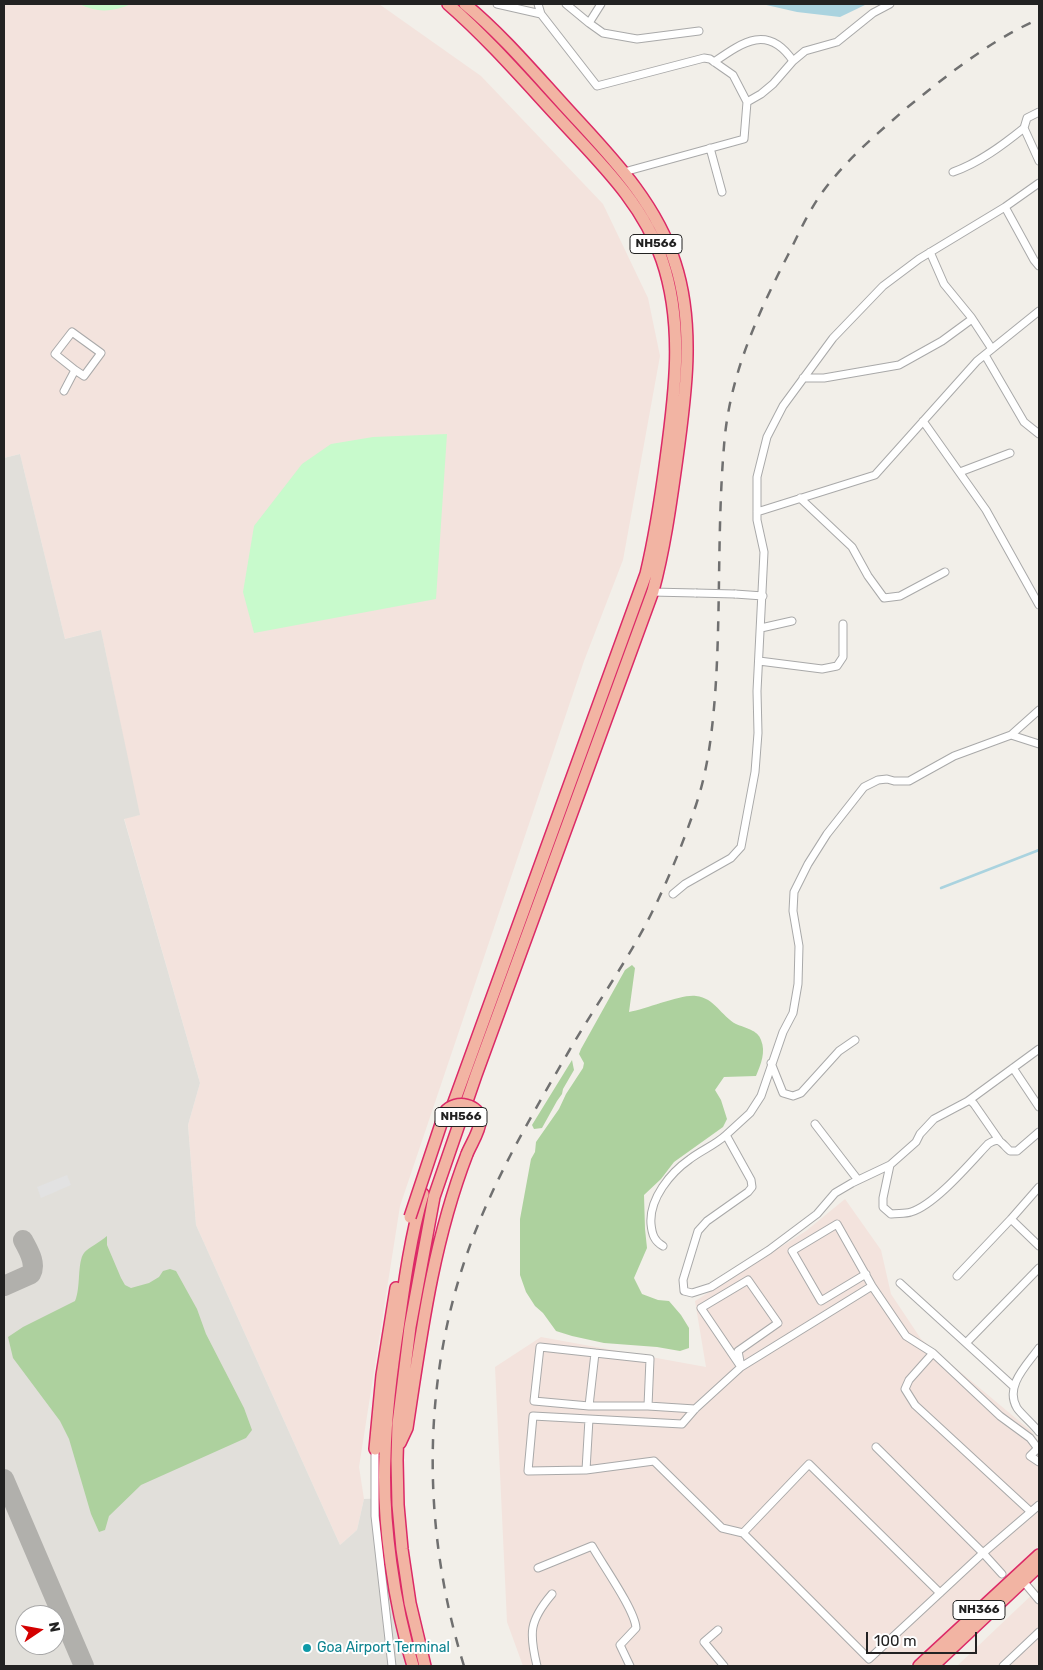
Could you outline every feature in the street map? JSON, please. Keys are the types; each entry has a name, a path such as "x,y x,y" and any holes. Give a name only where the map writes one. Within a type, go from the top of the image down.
{"highway":[{"name":"NH566","path":"413,1666 406,1644 393,1574 387,1524 384,1458 387,1410 407,1267 417,1214 431,1165 646,574 654,543 674,394 676,340 671,300 663,261 640,213 608,172 498,50 448,4"},
{"name":"NH566","path":"425,1666 410,1603 402,1549 398,1505 398,1448 402,1387 410,1327 434,1197 476,1075 653,591 662,559 685,387 686,334 680,281 669,246 650,207 624,172 524,62 466,4"},
{"path":"375,1449 382,1375 400,1263 410,1217 444,1112 451,1105 462,1104 476,1110 480,1117 480,1124 463,1163 438,1249 423,1323 407,1428 398,1448"},
{"path":"365,1440 384,1458"},
{"name":"NH366","path":"919,1666 1039,1556"},
{"name":"NH366","path":"933,1666 1039,1566"}],"street":[{"path":"497,4 541,14"},
{"path":"538,4 541,14 596,86 704,58 714,62 733,75 747,102 744,138 624,172"},
{"path":"566,4 589,24 603,33 637,39 699,31"},
{"path":"589,24 601,4"},
{"path":"747,102 773,84 793,60 805,51 837,42 874,13 890,4"},
{"path":"714,62 745,42 758,39 773,42 784,48 793,60"},
{"path":"953,172 967,167 1005,144 1024,128 1027,118 1039,112"},
{"path":"1024,128 1039,162"},
{"path":"710,148 722,192"},
{"path":"673,894 685,884 731,858 741,847 754,772 758,733 757,691 764,552 757,520 756,477 767,437 783,406 832,338 883,286 930,252 1005,207 1039,184"},
{"path":"1005,207 1039,266"},
{"path":"930,252 944,284 972,319 992,349"},
{"path":"757,512 874,475 977,362 1039,310"},
{"path":"803,378 824,378 899,366 942,341 972,319"},
{"path":"72,332 101,353 84,376 75,370 55,354 72,332"},
{"path":"984,355 1024,422 1039,434"},
{"path":"64,391 75,370"},
{"path":"924,421 986,510 1039,605"},
{"path":"960,472 1010,453"},
{"path":"800,498 852,548 868,576 884,598 900,596 945,572"},
{"path":"638,597 653,591 763,596"},
{"path":"761,628 792,621"},
{"path":"759,661 822,669 837,666 843,657 843,624"},
{"path":"663,1246 656,1242 651,1229 650,1217 656,1199 673,1173 689,1159 726,1135 750,1113 761,1096 771,1063 783,1032 793,1013 798,984 799,946 792,911 794,892 808,864 827,834 864,787 878,780 909,781 954,756 1011,735 1039,710"},
{"path":"1011,735 1039,744"},
{"path":"771,1063 783,1093 793,1096 801,1093 839,1052 855,1040"},
{"path":"726,1135 751,1180 752,1187 748,1192 707,1221 698,1231 682,1286 684,1291 692,1293 711,1287 794,1232 817,1214 835,1193 890,1165 916,1142 920,1134 934,1119 968,1101 1039,1049"},
{"path":"1013,1068 1039,1107"},
{"path":"968,1101 974,1104 999,1140 1010,1151 1017,1151 1039,1132"},
{"path":"815,1124 858,1180"},
{"path":"890,1165 883,1207 891,1214 911,1212 947,1187 988,1144 994,1140 999,1140"},
{"path":"956,1276 1039,1187"},
{"path":"1011,1219 1039,1246"},
{"path":"866,1274 821,1301 792,1252 837,1224 866,1274 872,1286 906,1336 933,1353 1000,1416 1030,1438 1038,1449 1030,1456 1039,1462"},
{"path":"966,1343 1039,1268"},
{"path":"748,1280 778,1322 738,1351 741,1367 700,1308 748,1280"},
{"path":"900,1283 1013,1386"},
{"path":"872,1286 741,1367 695,1409 682,1424 533,1416 528,1470 586,1470 654,1461 722,1528 743,1533 869,1659 983,1553 1039,1505"},
{"path":"648,1406 650,1359 540,1348 534,1401 589,1406 648,1406 695,1409"},
{"path":"1039,1348 1013,1386 1017,1408 1039,1432"},
{"path":"589,1406 595,1353"},
{"path":"933,1353 909,1380 906,1389 915,1405 1031,1512"},
{"path":"586,1470 589,1419"},
{"path":"876,1447 1002,1574"},
{"path":"375,1449 375,1516 392,1666"},
{"path":"743,1533 809,1464 940,1593"},
{"path":"538,1568 592,1546 631,1611 636,1623 636,1628 620,1645 630,1666"},
{"path":"1023,1581 1039,1600"},
{"path":"537,1666 532,1645 532,1629 535,1617 552,1594"},
{"path":"718,1630 704,1642 724,1666"},
{"path":"1003,1666 1039,1632"}],"shaded area":[{"path":"4,4 379,4 481,76 603,204 648,298 660,356 623,560 584,661 400,1206 359,1467 364,1499 357,1530 340,1545 196,1225 188,1125 200,1083 124,818 139,815 101,630 65,639 20,454 4,458"},
{"path":"20,454 65,639 101,630 140,815 124,819 200,1083 188,1125 196,1225 340,1545 357,1530 364,1499 389,1498 392,1546 409,1666 4,1666 4,458"},
{"path":"67,1175 71,1185 41,1198 37,1187"},
{"path":"845,1199 881,1250 891,1294 921,1339 1031,1431 1039,1442 1039,1546 909,1666 523,1666 507,1622 495,1367 541,1337 706,1367 695,1301 806,1231"},
{"path":"1039,1588 1039,1666 957,1666"}],"green space":[{"path":"79,4 131,4 118,9 99,10"},
{"path":"447,434 436,599 254,633 243,592 254,526 302,464 331,444 373,437"},
{"path":"632,965 635,968 629,1012 682,997 703,997 731,1021 757,1034 763,1049 756,1076 724,1077 715,1090 721,1100 727,1119 723,1127 674,1162 661,1179 644,1195 647,1248 634,1278 642,1294 658,1300 669,1301 681,1315 689,1328 689,1348 680,1351 657,1347 604,1343 556,1331 526,1292 520,1275 520,1219 536,1142 559,1109 566,1094 583,1068 584,1063 579,1054 581,1049 625,970"},
{"path":"572,1060 574,1070 562,1094 542,1128 534,1129 532,1125"},
{"path":"107,1236 107,1245 125,1285 131,1288 149,1283 159,1277 163,1271 170,1269 176,1271 197,1309 206,1334 244,1408 252,1430 246,1438 141,1485 109,1516 105,1530 99,1532 91,1514 69,1439 60,1421 13,1358 8,1337 23,1327 75,1301 82,1257 86,1251"}],"water":[{"path":"762,4 867,4 840,17 797,12"}],"waterway":[{"path":"941,888 1039,850"}],"taxiway":[{"path":"4,1286 31,1274 33,1270 32,1261 23,1240"},
{"path":"4,1479 84,1666"}],"railway":[{"path":"464,1666 450,1614 440,1560 434,1506 433,1452 436,1398 443,1345 455,1292 472,1240 493,1191 543,1097 646,924 673,866 691,820 704,778 715,696 720,508 724,446 732,395 746,347 766,300 804,222 824,190 843,167 909,106 955,70 1004,37 1039,19"}],"place":[{"name":"Goa Airport Terminal","path":"307,1648"}]}
